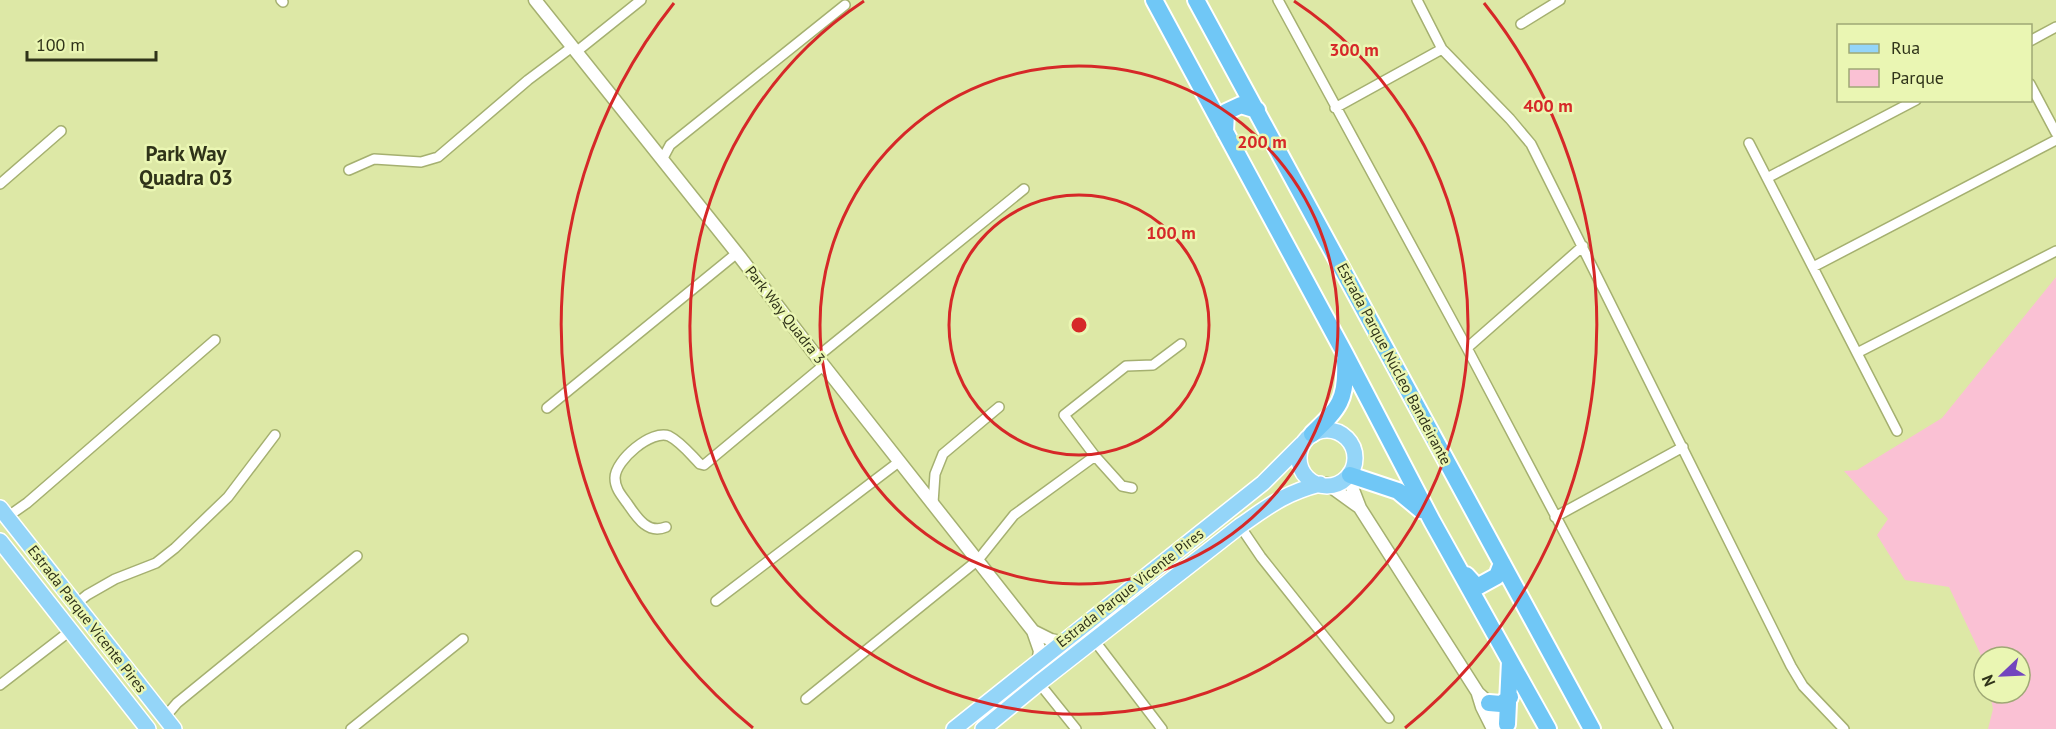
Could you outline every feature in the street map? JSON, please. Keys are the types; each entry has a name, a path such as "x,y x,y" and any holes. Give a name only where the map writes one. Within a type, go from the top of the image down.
{"highway":[{"path":"1154,0 1345,354 1431,521 1461,570 1548,729"},
{"name":"Estrada Parque Núcleo Bandeirante","path":"1196,0 1592,729"},
{"path":"1225,133 1226,112 1241,105 1257,110"},
{"path":"1307,439 1335,410 1341,400 1346,378 1345,354"},
{"path":"1349,476 1398,490 1431,521"},
{"path":"1461,570 1477,587 1497,576 1502,563"},
{"path":"1503,727 1510,697 1510,660"},
{"path":"1484,698 1497,705 1510,697"}],"main road":[{"path":"1324,484 1308,477 1300,465 1300,451 1307,439 1318,431 1332,430 1344,437 1352,447 1353,467 1349,476"},
{"name":"Estrada Parque Vicente Pires","path":"954,729 1263,483 1307,439"},
{"name":"Estrada Parque Vicente Pires","path":"983,729 1268,506 1294,491 1324,484 1336,484 1349,476"},
{"name":"Estrada Parque Vicente Pires","path":"3,513 169,723"},
{"name":"Estrada Parque Vicente Pires","path":"0,541 148,729"}],"street":[{"name":"Park Way Quadra 3","path":"535,0 737,253 1033,631 1040,651 1038,663"},
{"path":"349,170 374,159 421,162 438,157 528,80 641,0"},
{"path":"1278,0 1467,348 1668,729"},
{"path":"1417,0 1442,49 1510,118 1532,144 1791,666 1803,686 1845,729"},
{"path":"1521,24 1560,0"},
{"path":"662,160 670,145 845,5"},
{"path":"2032,40 2056,27"},
{"path":"1335,108 1442,49"},
{"path":"2032,86 2056,134"},
{"path":"1767,178 1912,102"},
{"path":"0,184 61,131"},
{"path":"1813,267 2056,140"},
{"path":"1749,143 1897,431"},
{"path":"652,148 670,145"},
{"path":"666,527 660,530 650,528 641,522 617,489 616,467 624,457 636,447 657,436 664,435 670,436 700,464 704,465 820,361 1024,189"},
{"path":"1467,348 1582,246"},
{"path":"1857,353 2056,251"},
{"path":"547,408 737,253"},
{"path":"3,513 27,503 215,340"},
{"path":"1132,488 1122,486 1095,456 1064,415 1126,366 1153,365 1181,344"},
{"path":"933,503 935,474 943,454 999,407"},
{"path":"76,604 115,579 156,563 175,548 228,497 275,435"},
{"path":"1555,517 1683,447"},
{"path":"806,699 978,560 1014,515 1095,456"},
{"path":"716,601 900,461"},
{"path":"1349,476 1360,508 1503,727"},
{"path":"1324,484 1360,508"},
{"path":"1240,526 1389,718"},
{"path":"169,723 177,703 357,556"},
{"path":"0,686 70,631"},
{"path":"1033,631 1061,642"},
{"path":"351,729 463,639"},
{"path":"1094,640 1162,729"},
{"path":"1039,683 1076,729"}],"green space":[{"path":"2056,277 2056,729 1988,729 1992,705 2032,705 2032,645 1976,645 1949,587 1905,580 1877,535 1888,519 1844,471 1857,470 1942,418"}],"district":[{"name":"Park Way Quadra 03","path":"186,166"}]}
